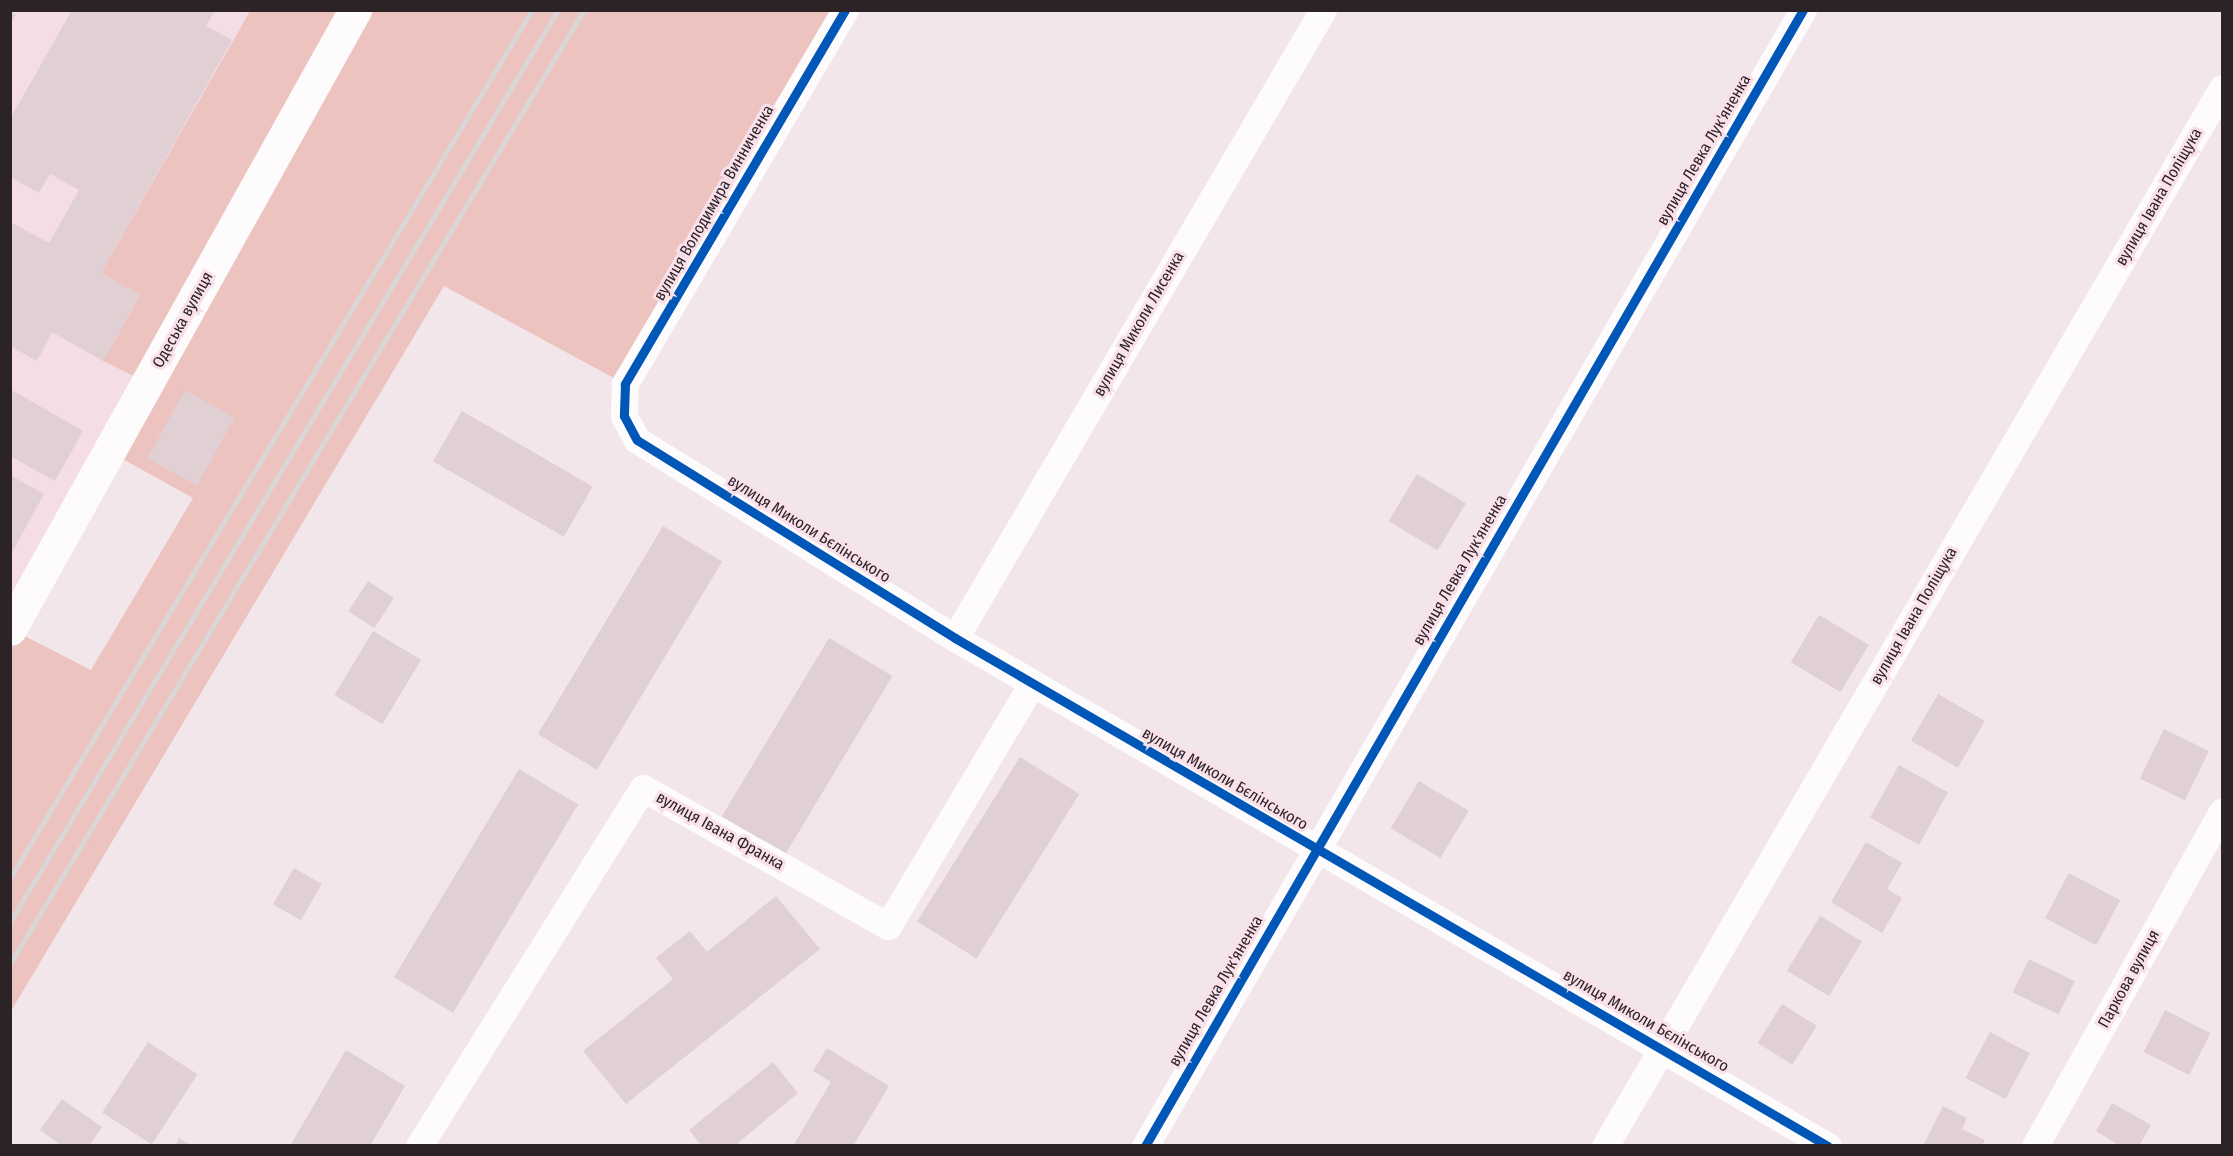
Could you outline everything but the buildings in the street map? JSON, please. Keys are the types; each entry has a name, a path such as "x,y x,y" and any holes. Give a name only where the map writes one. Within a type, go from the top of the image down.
{"main road":[{"name":"Одеська вулиця","path":"10,629 355,10"}],"street":[{"name":"вулиця Володимира Винниченка","path":"624,416 625,384 845,10"},
{"name":"вулиця Миколи Лисенка","path":"955,638 1323,10"},
{"name":"вулиця Левка Лук'яненка","path":"1144,1146 1803,10"},
{"name":"вулиця Івана Поліщука","path":"1605,1146 2223,88"},
{"name":"вулиця Миколи Бєлінського","path":"624,416 637,440 955,638 1316,849 1662,1047 1828,1146"},
{"name":"вулиця Івана Франка","path":"419,1146 643,788 888,926 1032,683"},
{"name":"Паркова вулиця","path":"2035,1146 2223,812"}],"shaded area":[{"path":"11,11 355,11 11,629"},
{"path":"250,11 845,11 625,384 444,286 11,1011 11,629 91,670 193,498 110,452 148,383 103,361 140,295 101,273"}],"railway":[{"path":"10,878 532,10"},
{"path":"10,922 558,10"},
{"path":"10,964 584,10"}],"cycle path":[{"path":"845,10 625,384 624,416 637,440 955,638 1828,1146"},
{"path":"1145,1146 1803,10"}]}
